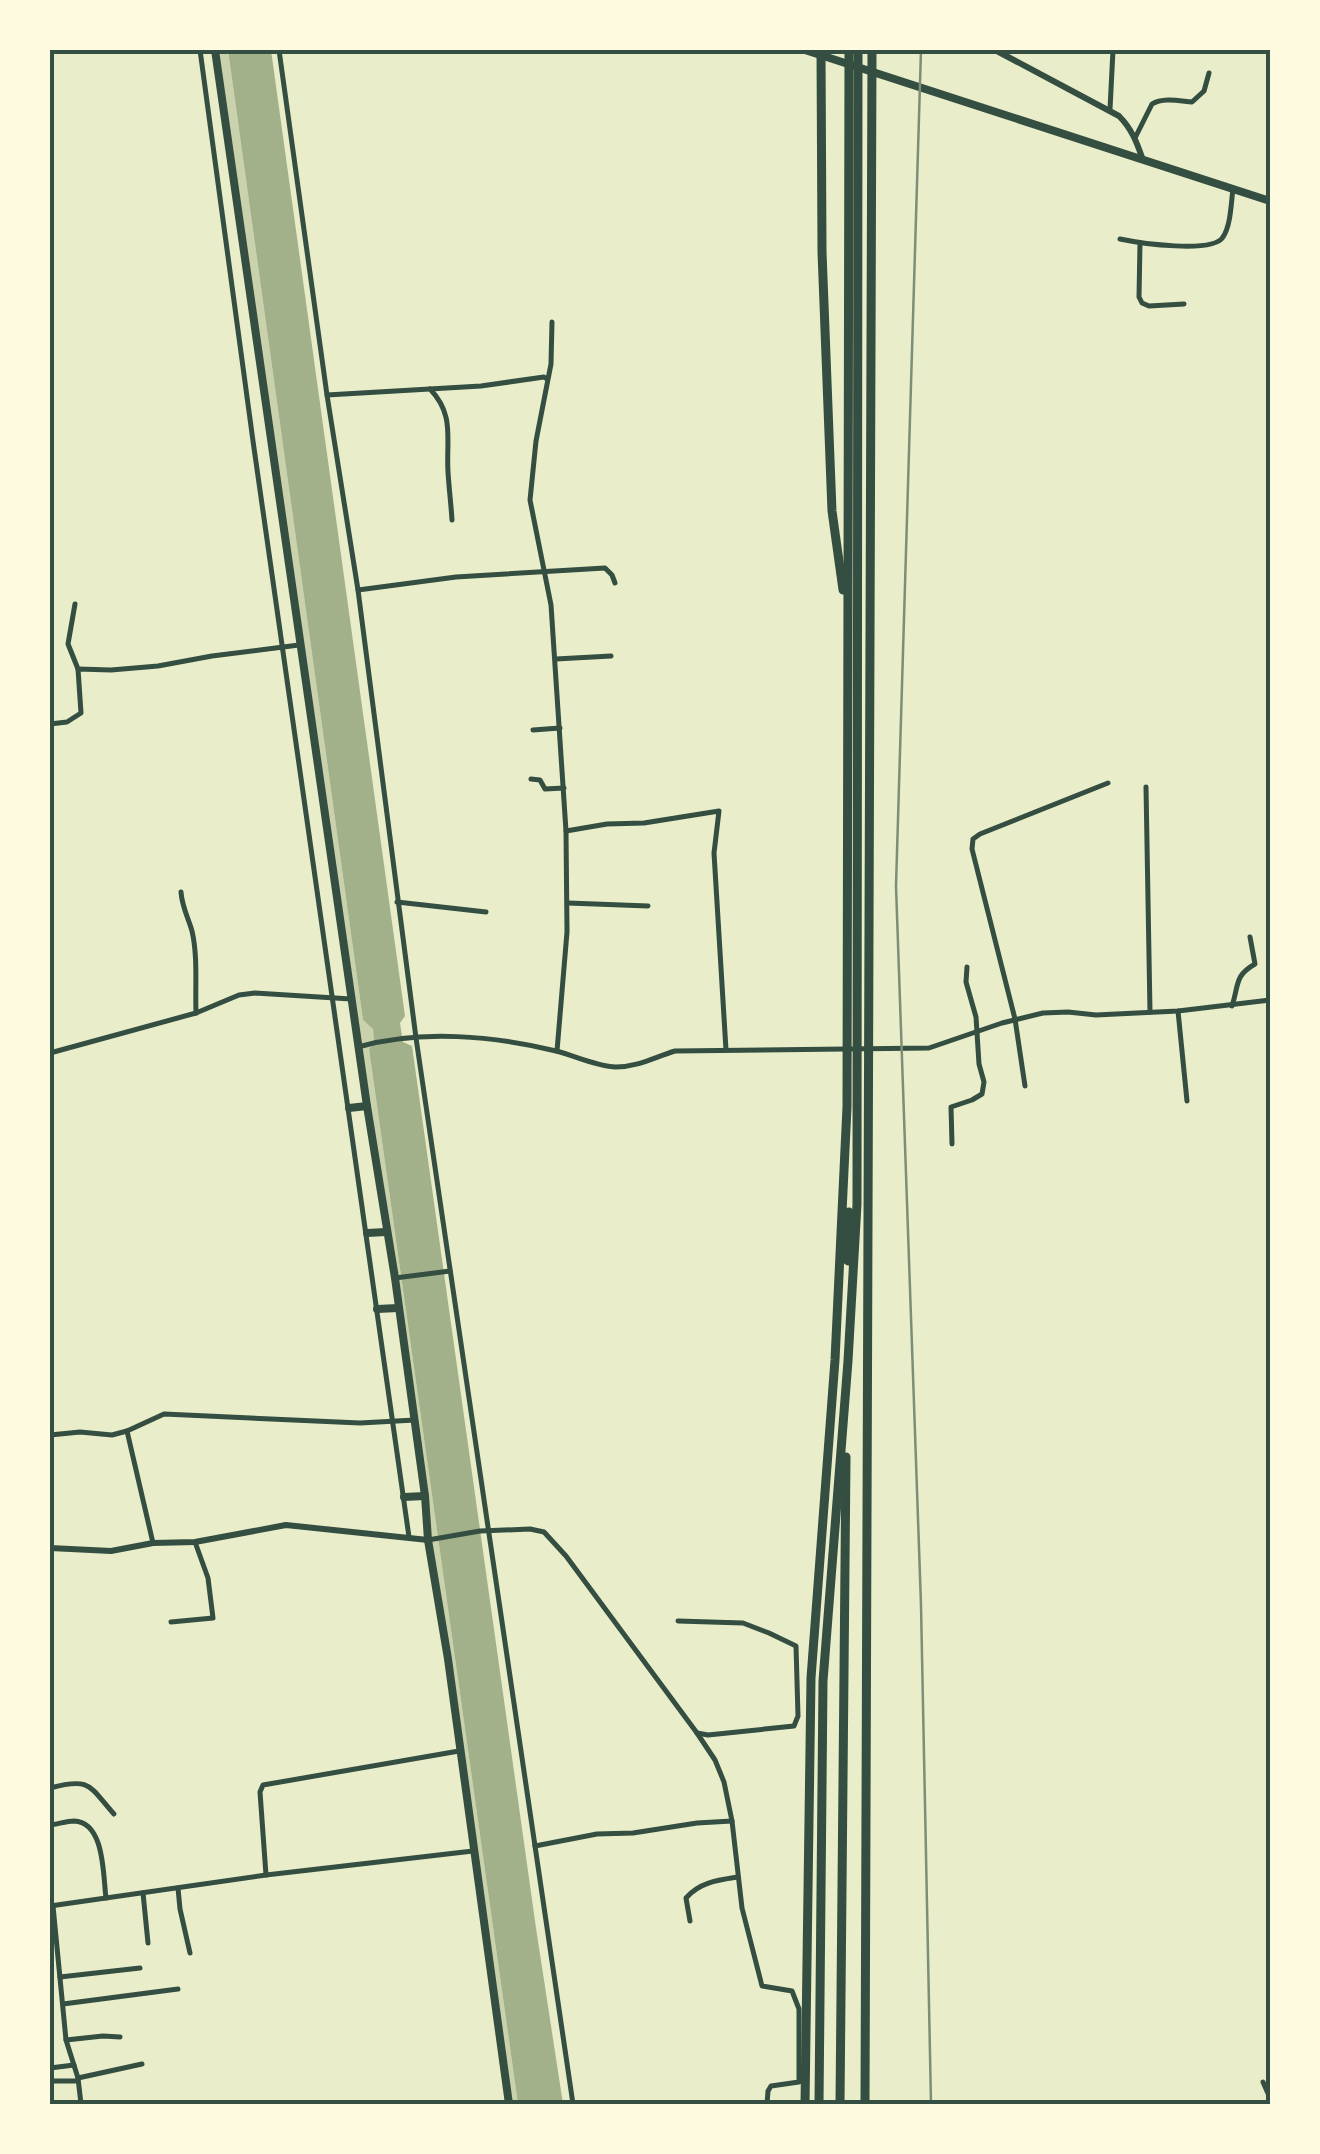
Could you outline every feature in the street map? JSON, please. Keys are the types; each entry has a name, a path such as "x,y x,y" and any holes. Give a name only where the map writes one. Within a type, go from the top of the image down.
{"highway":[{"path":"820,50 822,252 832,511 847,618"},
{"path":"840,2104 850,1157 846,50"},
{"path":"805,2104 811,1678 835,1360 847,1107 846,50"},
{"path":"819,2104 823,1681 858,1204 858,50"},
{"path":"865,2104 872,50"}],"main road":[{"path":"215,50 358,1047 386,1232 397,1278 398,1308 509,2104"},
{"path":"805,50 1270,201"},
{"path":"349,1108 367,1106"},
{"path":"366,1233 386,1232"},
{"path":"377,1309 398,1308"},
{"path":"404,1497 424,1496"}],"street":[{"path":"200,50 410,1538"},
{"path":"279,50 358,590 448,1271 490,1530 573,2104"},
{"path":"994,50 1110,110 1127,124 1143,160"},
{"path":"1110,110 1112,50"},
{"path":"1136,138 1152,104 1197,100 1209,73"},
{"path":"1120,239 1200,246 1217,243 1225,232 1232,189"},
{"path":"1140,243 1142,303 1184,304"},
{"path":"552,322 552,364 534,456 530,500 552,605 564,788 568,903 557,1051"},
{"path":"327,395 481,386 544,376 547,379"},
{"path":"430,388 441,400 448,424 452,520"},
{"path":"358,590 456,577 604,568 615,584"},
{"path":"50,724 67,722 82,713 78,669 68,644 75,604"},
{"path":"78,669 158,666 300,645"},
{"path":"556,659 612,656"},
{"path":"533,730 560,728"},
{"path":"531,779 540,780 544,788 564,788"},
{"path":"1025,1086 1015,1019 972,839 1108,783"},
{"path":"1146,787 1150,1012"},
{"path":"566,831 718,810 714,853 726,1050"},
{"path":"182,892 194,948 196,1013"},
{"path":"397,902 486,912"},
{"path":"568,903 648,906"},
{"path":"1232,1006 1237,980 1255,964 1250,937"},
{"path":"952,1144 950,1108 982,1094 984,1082 976,1017 966,982 967,967"},
{"path":"50,1054 255,993 351,999"},
{"path":"358,1047 406,1037 482,1040 557,1051 615,1067 648,1062 675,1051 929,1048 1042,1013 1096,1016 1270,1000"},
{"path":"1178,1011 1187,1100"},
{"path":"397,1278 448,1271"},
{"path":"50,1435 112,1435 164,1414 360,1422 415,1420"},
{"path":"127,1431 153,1544"},
{"path":"50,1548 98,1552 195,1542 286,1525 432,1540 490,1530 544,1532 716,1760 732,1821 742,1908 762,1986 792,1991 799,2009 800,2082 771,2086 768,2104"},
{"path":"171,1622 213,1618 208,1578 195,1542"},
{"path":"678,1621 743,1623 796,1646 798,1716 794,1726 697,1733"},
{"path":"266,1875 260,1792 263,1784 459,1751"},
{"path":"50,1788 72,1783 89,1786 114,1814"},
{"path":"50,1826 75,1821 91,1828 98,1841 106,1898"},
{"path":"536,1846 597,1834 732,1821"},
{"path":"81,2104 66,2040 51,1906 473,1851"},
{"path":"690,1920 686,1898 690,1893 710,1882 738,1877"},
{"path":"178,1888 190,1952"},
{"path":"143,1893 148,1943"},
{"path":"50,1964 58,1963"},
{"path":"60,1977 140,1968"},
{"path":"63,2004 178,1990"},
{"path":"66,2040 120,2037"},
{"path":"50,2080 78,2079 142,2064"},
{"path":"50,2068 74,2066"},
{"path":"1263,2082 1270,2098"}],"shaded area":[{"path":"214,50 228,50 363,1020 373,1029 374,1043 369,1049 518,2104 509,2104 425,1496"},
{"path":"228,50 271,50 405,1016 400,1023 403,1042 412,1046 563,2104 518,2104 369,1049 374,1043 373,1029 363,1020"}],"railway":[{"path":"921,50 896,886 921,1605 931,2104"}]}
